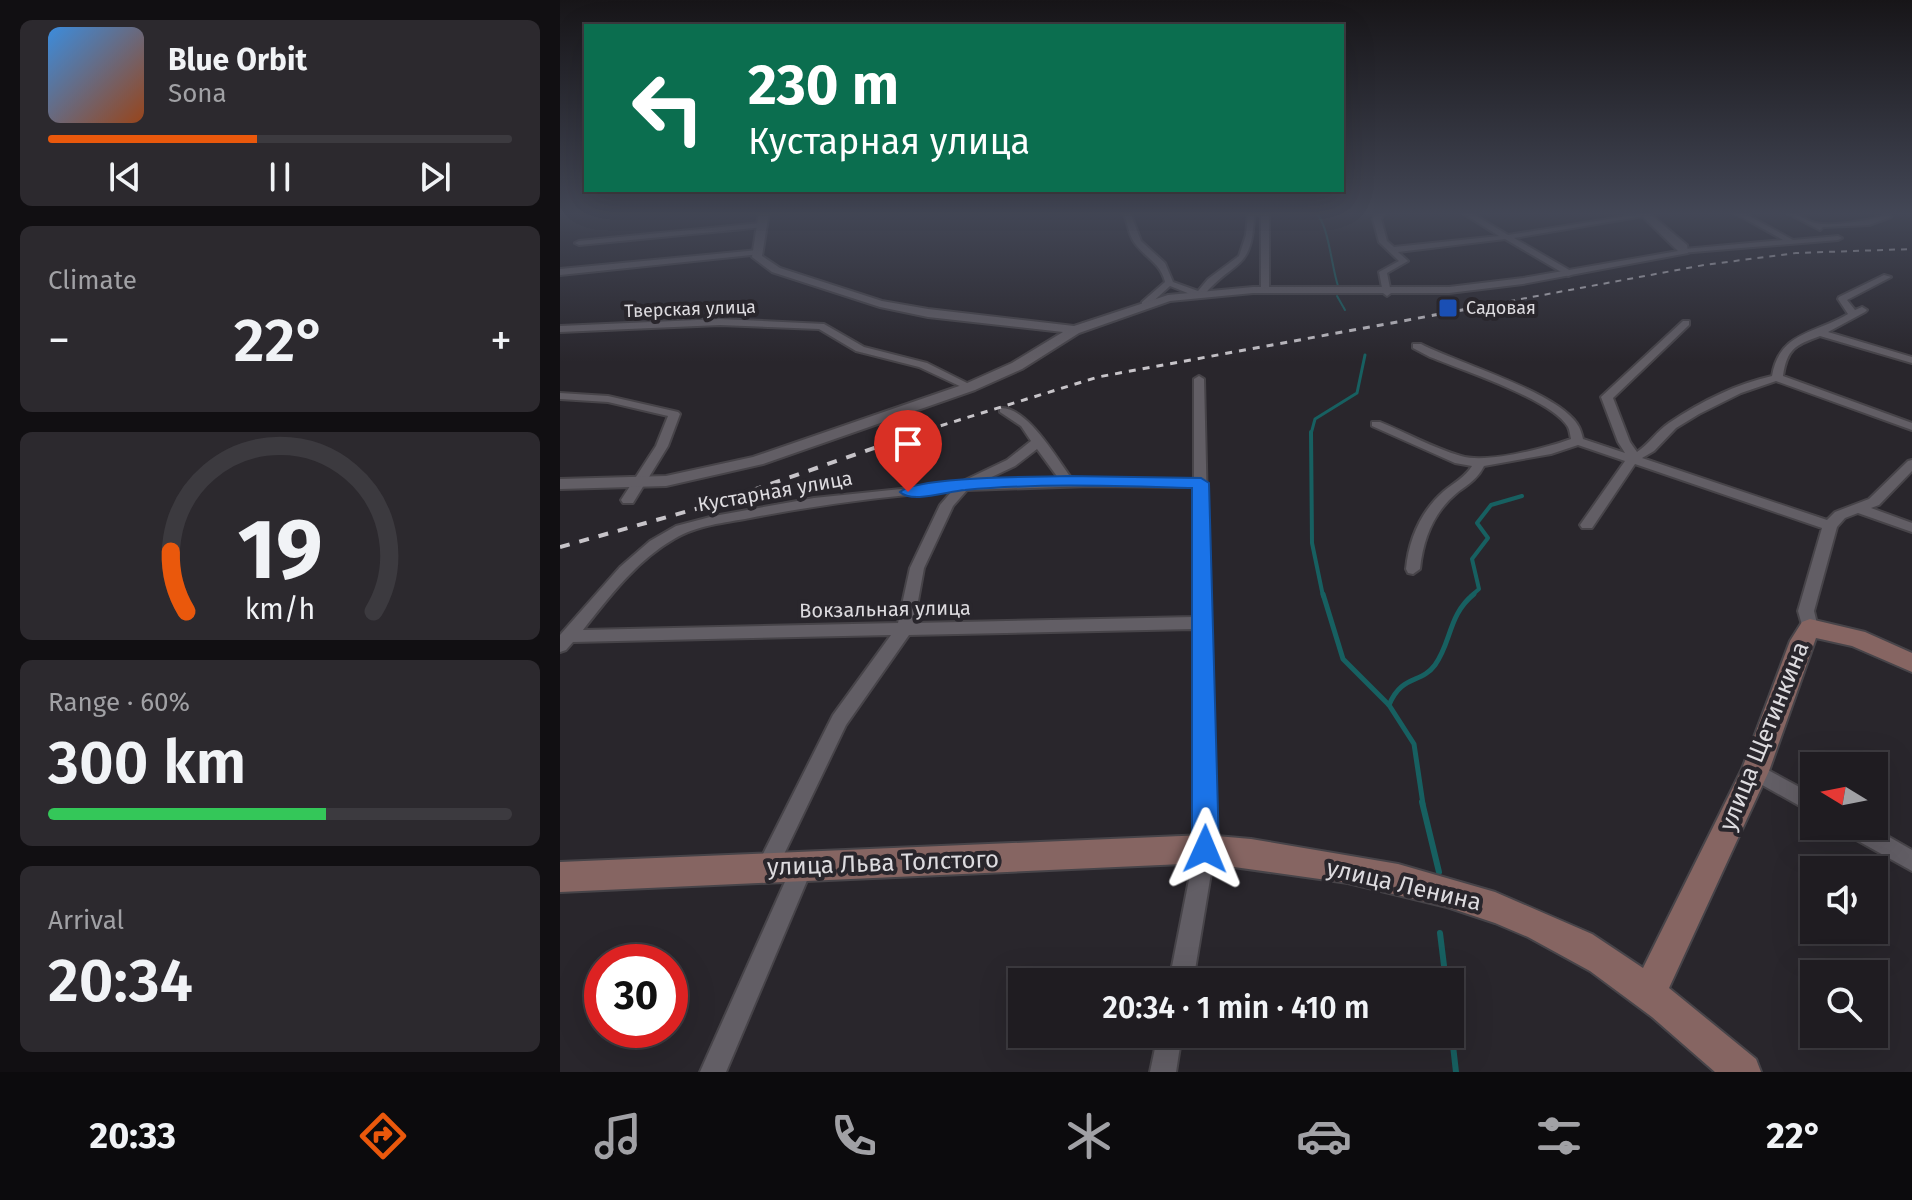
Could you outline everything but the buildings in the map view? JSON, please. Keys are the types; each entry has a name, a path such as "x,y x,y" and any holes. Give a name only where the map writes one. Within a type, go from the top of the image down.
{"main road":[{"path":"1810,628 1857,638 1912,663"},
{"name":"улица Щетинкина","path":"1649,993 1755,771 1802,641 1810,628"},
{"name":"улица Льва Толстого","path":"560,877 803,864 934,863 1205,849"},
{"name":"улица Ленина","path":"1205,849 1299,861 1445,890 1485,903 1581,947 1649,993 1743,1072"}],"street":[{"path":"560,272 659,262"},
{"path":"762,262 776,270 880,304 928,313 1075,330"},
{"path":"1159,262 1169,283"},
{"path":"1198,293 1239,262"},
{"path":"1265,262 1265,290"},
{"path":"1387,293 1383,272 1402,262"},
{"path":"1549,262 1568,273"},
{"path":"560,484 635,484 682,479 757,461 970,387 1017,366 1075,330 1145,304 1198,293 1449,290 1641,262"},
{"path":"1777,378 1777,362 1794,340 1820,333 1858,312 1842,299 1887,277"},
{"path":"1169,283 1198,293"},
{"path":"1145,304 1169,283"},
{"name":"Тверская улица","path":"560,329 720,322 821,326 860,349 923,365 970,387"},
{"path":"1634,457 1627,449 1607,397 1686,323"},
{"path":"1820,333 1912,360"},
{"path":"1417,346 1441,361 1554,405 1571,420 1578,441"},
{"path":"1587,525 1634,457 1645,455 1671,426 1739,392 1777,378 1912,427"},
{"path":"1184,968 1205,849 1199,379"},
{"path":"560,396 608,399 674,414 662,446 635,484 628,500"},
{"path":"1004,410 1025,424 1067,481"},
{"path":"1376,424 1459,460 1479,463 1551,450 1578,441 1634,457 1830,526 1840,515 1874,502 1912,464"},
{"path":"768,866 839,720 905,628 922,556 947,505 965,484 1011,463 1039,441"},
{"path":"1413,569 1413,547 1421,530 1446,496 1473,477 1479,463"},
{"name":"Кустарная улица","path":"564,641 646,553 672,534 692,525 817,502 965,484 1067,481 1201,483"},
{"path":"1861,509 1912,528"},
{"name":"улица Щетинкина","path":"1810,628 1806,611 1830,526"},
{"name":"Вокзальная улица","path":"564,641 905,628 1201,623"},
{"path":"1755,771 1800,797"},
{"path":"1875,840 1912,861"},
{"path":"713,1072 803,864"},
{"path":"1163,1072 1167,1048"}],"waterway":[{"path":"1333,262 1338,286"},
{"path":"1337,296 1345,310"},
{"path":"1311,434 1315,419 1357,393 1365,355"},
{"path":"1311,434 1312,543 1323,596"},
{"path":"1471,596 1479,589 1472,559 1488,538 1477,523 1491,505 1522,496"},
{"path":"1323,594 1343,659 1389,705"},
{"path":"1389,705 1400,688 1435,665 1459,611 1474,594"},
{"path":"1389,705 1414,744 1423,804"},
{"path":"1422,802 1439,872"},
{"path":"1440,933 1444,968"},
{"path":"1453,1048 1456,1072"}],"railway":[{"path":"1462,310 1727,262"},
{"path":"916,433 1098,377 1473,308"},
{"path":"560,547 710,505 916,433"}],"place":[{"name":"Садовая","path":"1448,308"}],"route":[{"path":"908,492 965,484 1067,481 1201,483 1201,623 1207,768 1205,849"}]}
